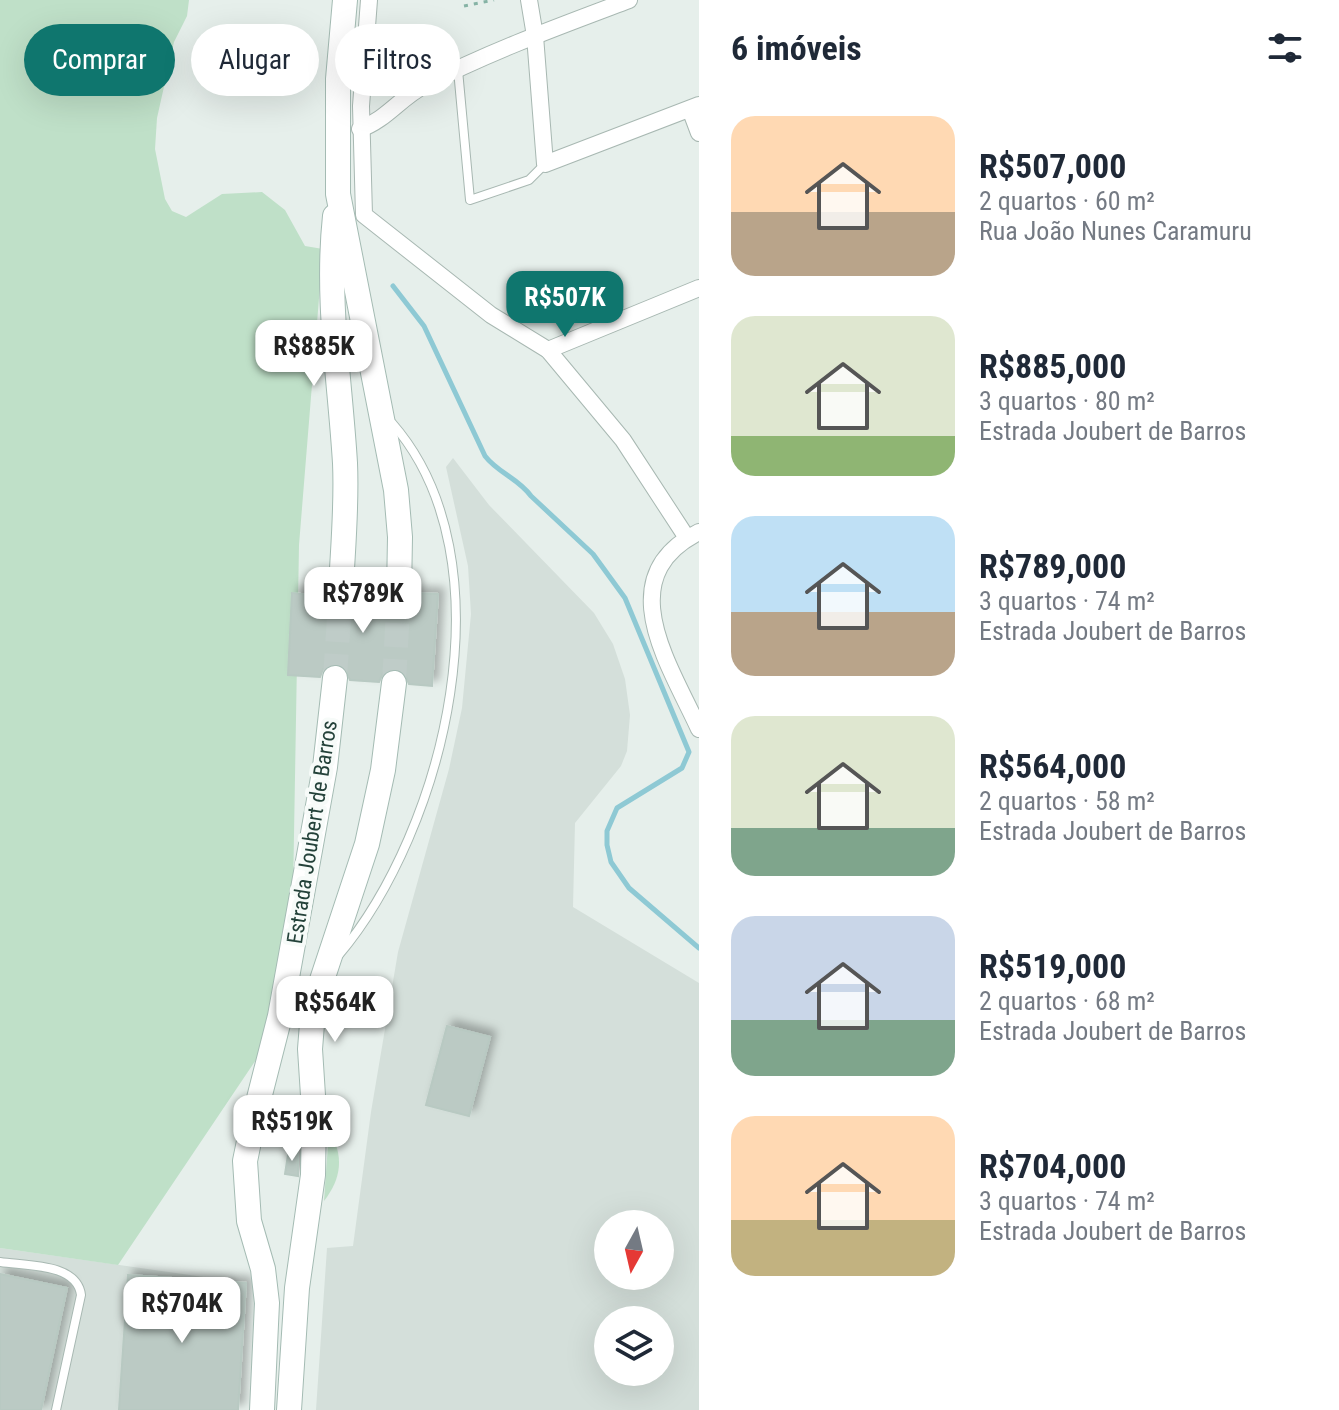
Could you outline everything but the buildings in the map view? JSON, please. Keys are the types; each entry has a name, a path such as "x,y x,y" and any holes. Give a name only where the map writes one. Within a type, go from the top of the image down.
{"main road":[{"path":"341,587 345,468 330,282 338,194 338,79 345,0"},
{"path":"338,194 399,513 399,592"},
{"name":"Estrada Joubert de Barros","path":"262,1410 267,1303 263,1269 249,1221 245,1161 286,986 325,767 335,678"},
{"name":"Estrada Joubert de Barros","path":"289,1410 296,1304 313,1175 312,1024 325,972 367,844 383,770 394,683"}],"street":[{"path":"369,0 360,129 364,215 491,315 548,350 623,440 693,535 661,564 652,588 651,613 665,658 699,729"},
{"path":"529,0 535,36 545,164 694,107 699,133"},
{"path":"460,67 629,0"},
{"path":"360,129 381,119 407,96"},
{"path":"548,350 699,288"}],"lane":[{"path":"460,90 470,200 529,180 545,164"},
{"path":"325,972 352,939 381,895 413,830 443,731 453,670 452,567 440,509 415,456 380,410"},
{"path":"0,1262 67,1272 79,1284 80,1301 56,1410"}],"path":[{"path":"464,6 494,0"}],"shaded area":[{"path":"453,458 489,505 594,613 613,644 625,679 630,715 627,751 621,766 575,823 573,907 699,983 699,1410 316,1410 327,1248 353,1246 371,1112 398,952 449,769 462,708 471,614 468,566 446,467"},
{"path":"0,1248 246,1283 238,1410 0,1410"}],"green space":[{"path":"0,0 189,0 187,16 175,40 175,24 24,24 24,96 162,96 155,149 165,199 172,211 186,217 222,194 262,192 285,210 305,246 323,249 299,545 293,893 276,1030 118,1265 0,1248"},
{"path":"329,1130 337,1148 339,1166 334,1184 324,1201"}],"waterway":[{"path":"393,286 424,326 485,456 593,554 625,598 689,752 682,768 617,808 607,831 607,845 611,862 629,888 699,948"}],"tunnel":[{"path":"335,678 341,587"},
{"path":"394,683 399,592"}]}
